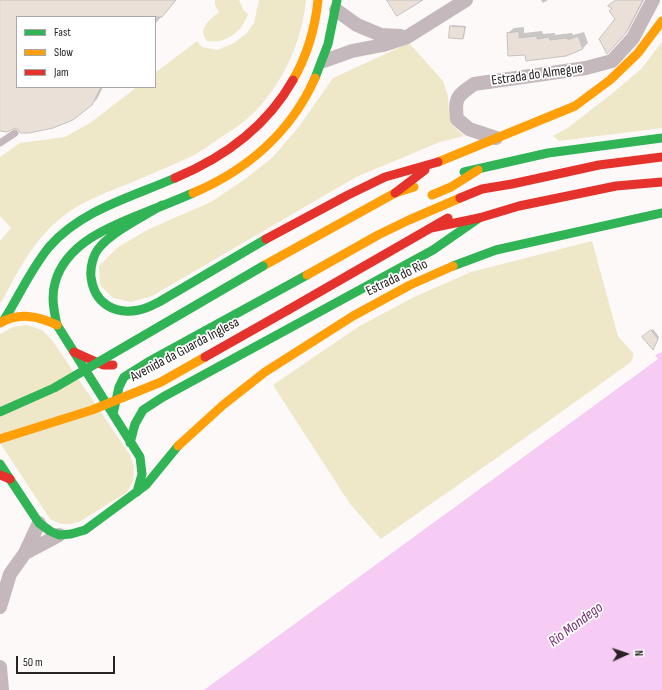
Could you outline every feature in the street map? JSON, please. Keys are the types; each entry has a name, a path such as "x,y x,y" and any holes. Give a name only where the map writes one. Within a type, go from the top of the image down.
{"main road":[{"path":"2,321 13,307 40,258 57,238 70,227 88,216 193,170 242,140 260,124 286,94 308,50 318,0"},
{"path":"137,492 142,482 143,471 140,457 57,325 53,306 53,291 56,279 62,265 76,249 88,239 110,226 213,184 256,156 277,136 297,112 324,61 333,28 336,5"},
{"path":"162,206 109,238 98,249 93,260 91,274 92,285 98,297 107,306 118,310 130,311 140,310 159,302 250,248 348,195 385,177 432,164 575,106 610,80 638,53 662,21"},
{"path":"452,174 478,170 531,157 598,146 662,138"},
{"path":"113,414 119,387 124,376 378,235 409,220 482,189 599,165 662,157"},
{"path":"395,194 432,164"},
{"path":"424,199 450,187 478,170"},
{"path":"431,228 479,218 519,206 616,186 662,182"},
{"path":"0,412 54,388 263,266 395,194 423,183"},
{"path":"484,198 512,184"},
{"name":"Avenida da Guarda Inglesa","path":"0,439 92,410 161,382 457,213"},
{"name":"Estrada do Rio","path":"59,535 71,534 85,530 137,492 159,470 181,442 223,405 265,372 354,316 410,285 467,260 496,250 662,213"},
{"path":"130,443 135,424 143,410 163,397 433,250 479,218"},
{"path":"2,321 19,316 34,316 45,319 57,325"},
{"path":"74,352 103,365 113,365 124,362"},
{"name":"Estrada do Rio","path":"162,450 181,442"},
{"path":"137,453 151,452"},
{"path":"0,464 40,523 50,531 59,535"},
{"path":"0,475 10,479"}],"street":[{"path":"324,61 352,51 383,46 407,37 466,0"},
{"name":"Estrada do Almegue","path":"496,138 469,129 457,119 456,106 460,94 474,84 586,68 612,61 633,38 653,0"},
{"path":"336,5 357,25 381,35 407,37"},
{"path":"0,607 10,574 25,553 40,523"},
{"path":"25,553 59,535"},
{"path":"0,667 2,690"}],"lane":[{"path":"0,142 15,133"}],"shaded area":[{"path":"215,0 239,0 244,11 248,14 242,26 227,39 221,41 207,41 204,37 204,28 219,12 215,5"},
{"path":"259,0 306,0 304,16 295,48 280,79 271,93 241,124 195,155 107,192 70,211 62,217 34,246 1,303 0,241 11,228 0,216 0,157 20,143 65,137 90,123 136,88 156,88 156,72 197,41 202,47 217,50 234,43 247,33 254,23"},
{"path":"662,42 662,128 559,141 553,136 569,127 641,69"},
{"path":"409,43 443,81 448,96 449,116 454,126 464,136 440,142 356,177 152,296 131,302 113,298 100,285 99,266 118,247 149,229 211,202 245,179 272,158 298,128 333,78"},
{"path":"592,241 618,336 634,354 631,362 381,539 350,504 273,385 358,327 414,297 471,272"},
{"path":"27,325 42,330 52,340 130,455 134,467 133,481 127,492 81,521 71,524 61,524 50,519 0,443 0,334 13,327"}],"water":[{"name":"Rio Mondego","path":"662,352 662,690 204,690 658,359 655,355"}],"building":[{"path":"0,0 176,0 162,17 16,16 16,88 100,88 92,105 73,120 53,128 29,133 20,133 19,130 15,128 7,132 0,131"},
{"path":"387,0 423,0 397,16"},
{"path":"616,0 643,0 626,33 607,54 599,39 615,19 609,11 612,8 608,6"},
{"path":"450,26 465,27 463,39 449,38"},
{"path":"519,32 519,38 537,36 537,39 549,37 550,40 567,38 568,40 578,36 583,49 566,56 526,61 525,55 508,56 507,33"},
{"path":"651,330 658,339 653,350 642,337"}],"traffic: fast":[{"path":"315,78 328,44 337,0"},
{"path":"464,172 548,153 662,138"},
{"path":"4,320 36,264 49,247 62,234 76,223 108,206 175,178"},
{"path":"137,492 142,474 140,457 57,325 53,304 54,288 61,268 70,256 81,245 94,236 123,221 193,193"},
{"path":"162,205 120,230 105,242 95,254 91,270 93,286 96,294 101,300 114,309 130,311 147,308 266,239"},
{"path":"453,266 496,250 662,213"},
{"path":"130,443 135,424 143,410 163,397 433,250 479,218"},
{"path":"0,412 54,388 263,266"},
{"path":"113,414 119,387 124,377 148,362 307,275"},
{"path":"0,464 39,523 50,531 59,535 71,534 85,530 146,485 178,446"}],"traffic: slow":[{"path":"293,80 307,51 315,21 318,0"},
{"path":"438,162 575,106 610,80 638,53 662,21"},
{"path":"193,193 213,184 231,173 249,161 265,147 293,116 305,98 315,78"},
{"path":"432,195 451,187 478,170"},
{"path":"263,266 395,193 414,187"},
{"path":"307,275 378,235 460,198"},
{"path":"178,446 223,405 265,372 353,316 410,285 453,266"},
{"path":"0,323 14,317 28,316 43,319 57,325"},
{"path":"0,439 92,410 161,382 205,357"}],"traffic: jam":[{"path":"175,178 210,161 242,139 270,112 293,80"},
{"path":"460,198 482,189 599,165 662,157"},
{"path":"266,239 385,177 438,162"},
{"path":"395,193 425,170"},
{"path":"431,228 479,218 519,206 616,186 662,182"},
{"path":"288,310 448,218"},
{"path":"205,357 288,310"},
{"path":"74,352 103,365 113,365"},
{"path":"0,475 10,479"}]}
